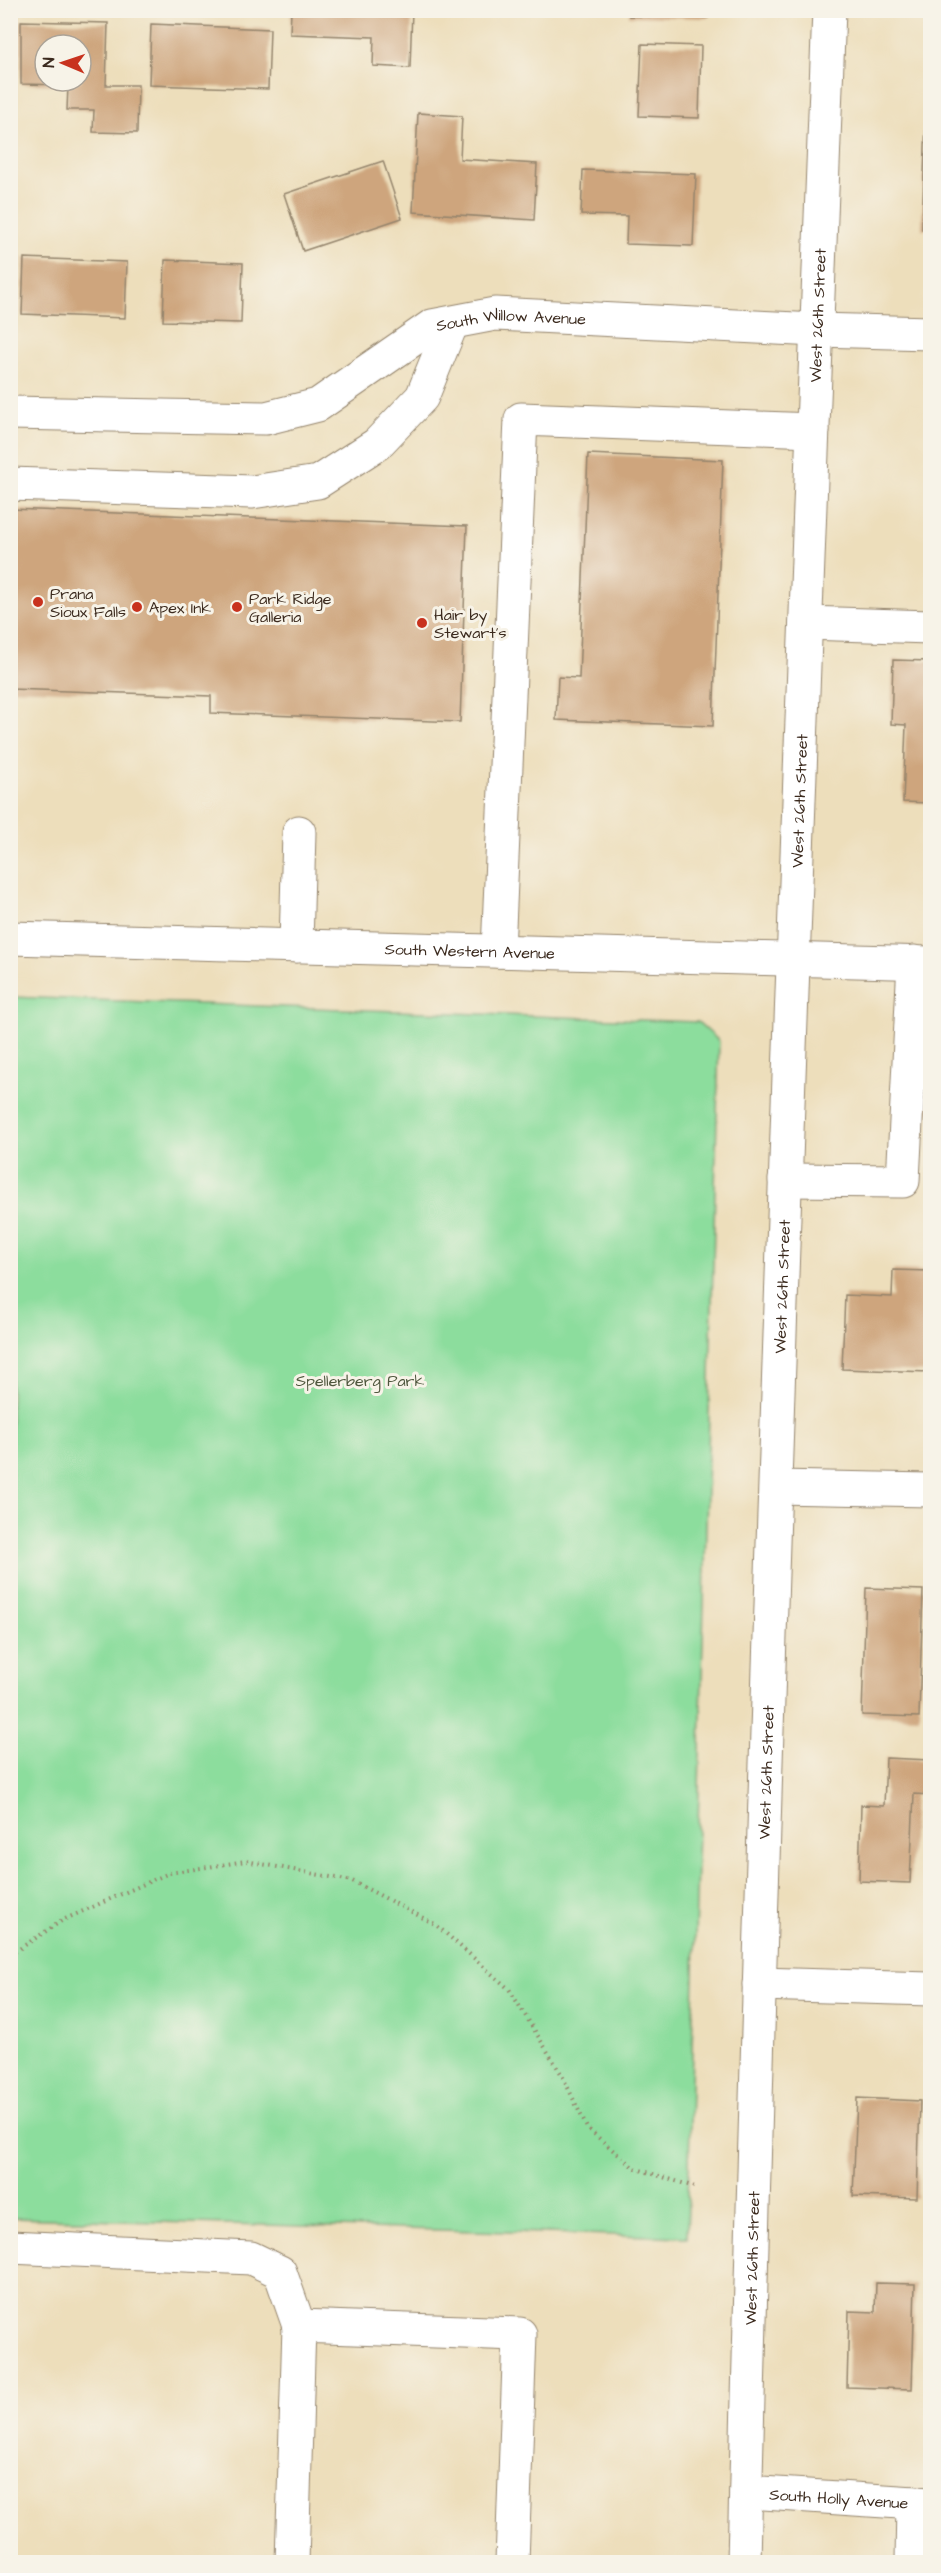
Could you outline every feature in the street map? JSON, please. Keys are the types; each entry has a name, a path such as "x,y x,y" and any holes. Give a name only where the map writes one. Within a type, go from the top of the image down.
{"main road":[{"name":"West 26th Street","path":"744,2562 759,1984 792,959 829,10"},
{"name":"South Willow Avenue","path":"10,413 266,418 318,405 432,326 495,314 817,330 930,333"},
{"path":"10,484 252,492 318,482 377,444 422,397 452,322"},
{"path":"498,951 521,419 813,430"},
{"path":"806,623 930,627"},
{"path":"296,946 299,832"},
{"name":"South Western Avenue","path":"10,938 922,963"},
{"path":"786,1180 903,1181 918,1126 922,963"},
{"path":"776,1487 930,1490"},
{"path":"759,1984 930,1989"},
{"path":"10,2247 251,2258 280,2272 299,2326 292,2562"},
{"path":"299,2326 520,2334 512,2562"},
{"name":"South Holly Avenue","path":"746,2492 922,2504"},
{"path":"912,2562 922,2504"}],"path":[{"path":"10,1955 63,1920 169,1873 246,1861 352,1881 435,1924 509,1989 562,2075 587,2128 634,2168 698,2188"}],"green space":[{"name":"Spellerberg Park","path":"11,997 698,1022 719,1041 687,2237 11,2218"}],"building":[{"path":"291,10 412,10 410,68 373,66 374,37 290,34"},
{"path":"629,10 708,10 708,18 629,16"},
{"path":"21,21 108,23 106,85 138,85 137,133 93,132 94,110 67,110 68,93 93,93 93,33 33,33 33,84 21,84"},
{"path":"151,24 270,29 268,89 149,85"},
{"path":"642,44 701,46 699,118 639,116"},
{"path":"927,94 930,94 930,229 922,229"},
{"path":"418,113 462,116 460,159 537,164 534,220 413,212"},
{"path":"383,161 402,218 303,251 284,194"},
{"path":"583,170 696,174 693,246 626,244 627,216 581,215"},
{"path":"24,258 127,262 125,318 22,314"},
{"path":"165,260 243,263 241,323 163,321"},
{"path":"588,454 723,460 713,726 556,720 558,677 579,678"},
{"name":"Park Ridge Galleria","path":"10,509 467,526 460,722 211,713 211,696 10,689"},
{"path":"893,660 930,661 930,803 903,802 906,725 891,724"},
{"path":"924,1066 930,1067 930,1112 923,1112"},
{"path":"893,1270 930,1271 930,1372 842,1369 845,1295 892,1297"},
{"path":"866,1588 923,1590 919,1717 862,1715"},
{"path":"886,1758 930,1760 930,1795 914,1794 910,1883 859,1881 861,1805 884,1806"},
{"path":"857,2098 920,2101 917,2198 853,2196"},
{"path":"928,2197 930,2197 930,2238 927,2238"},
{"path":"876,2283 915,2284 912,2389 847,2387 849,2311 875,2312"}],"place":[{"name":"Prana Sioux Falls","path":"38,602"},
{"name":"Apex Ink","path":"137,607"},
{"name":"Park Ridge Galleria","path":"237,607"},
{"name":"Hair by Stewart's","path":"422,623"}]}
